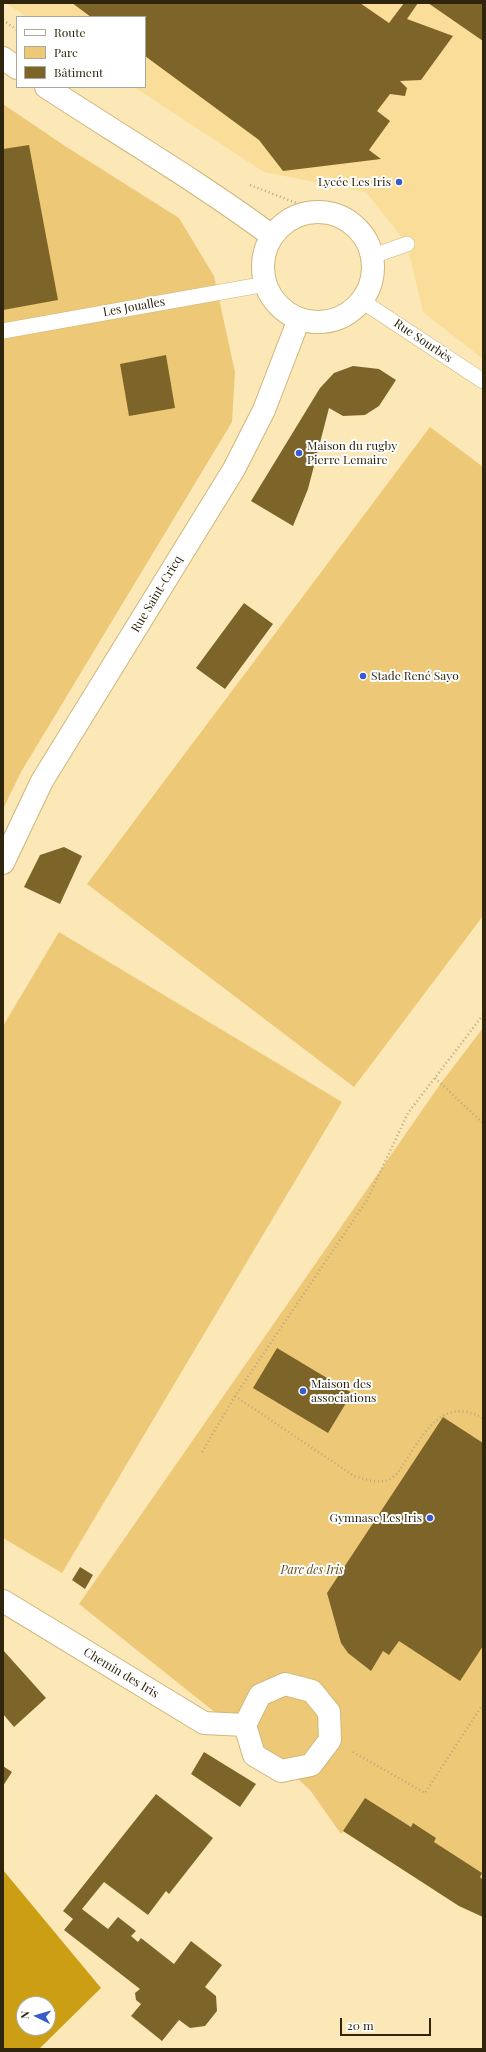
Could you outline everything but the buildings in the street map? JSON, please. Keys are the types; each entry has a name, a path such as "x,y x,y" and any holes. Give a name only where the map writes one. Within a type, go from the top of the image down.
{"street":[{"path":"3,58 16,67"},
{"path":"48,88 189,178 272,236"},
{"path":"317,211 332,213 346,219 359,229 368,241 373,256 373,272 370,287 362,301 349,313 334,320 316,322 299,319 284,311 273,298 266,284 263,267 265,251 272,236 284,223 300,214 317,211"},
{"name":"Rue Saint-Cricq","path":"3,863 42,781 234,469 264,410 299,319"},
{"name":"Chemin des Iris","path":"3,1600 204,1723 245,1725"},
{"path":"285,1684 312,1691 329,1712 330,1740 311,1765 280,1771 254,1755 245,1725 260,1695 285,1684"}],"lane":[{"path":"373,256 407,244"},
{"name":"Les Joualles","path":"3,331 266,284"},
{"name":"Rue Sourbès","path":"362,301 483,381"}],"path":[{"path":"3,20 16,29"},
{"path":"202,1452 235,1396 367,1200 408,1112 483,1015"},
{"path":"435,1078 483,1123"},
{"path":"235,1396 354,1476 373,1481 388,1480 400,1470 432,1423 443,1414 458,1412 474,1413 483,1418"},
{"path":"330,1740 425,1793 483,1704"}],"shaded area":[{"name":"Lycée Les Iris","path":"6,3 483,3 483,359 423,312 407,244 366,192 264,172 136,88 146,88 146,16 26,16"},
{"path":"3,1870 101,1988 56,2032 56,1996 16,1996 16,2036 52,2036 39,2049 3,2049"}],"green space":[{"path":"3,104 65,146 179,218 214,276 235,372 232,422 21,772 3,809"},
{"name":"Stade René Sayo","path":"430,427 483,467 483,916 354,1087 87,884"},
{"path":"59,932 342,1102 62,1573 3,1538 3,1026"},
{"name":"Parc des Iris","path":"483,1028 483,1917 459,1906 343,1831 341,1834 310,1790 295,1776 79,1604 441,1083"}],"place":[{"name":"Lycée Les Iris","path":"399,182"},
{"name":"Maison du rugby Pierre Lemaire","path":"299,453"},
{"name":"Stade René Sayo","path":"363,676"},
{"name":"Maison des associations","path":"303,1391"},
{"name":"Gymnase Les Iris","path":"430,1518"}]}
